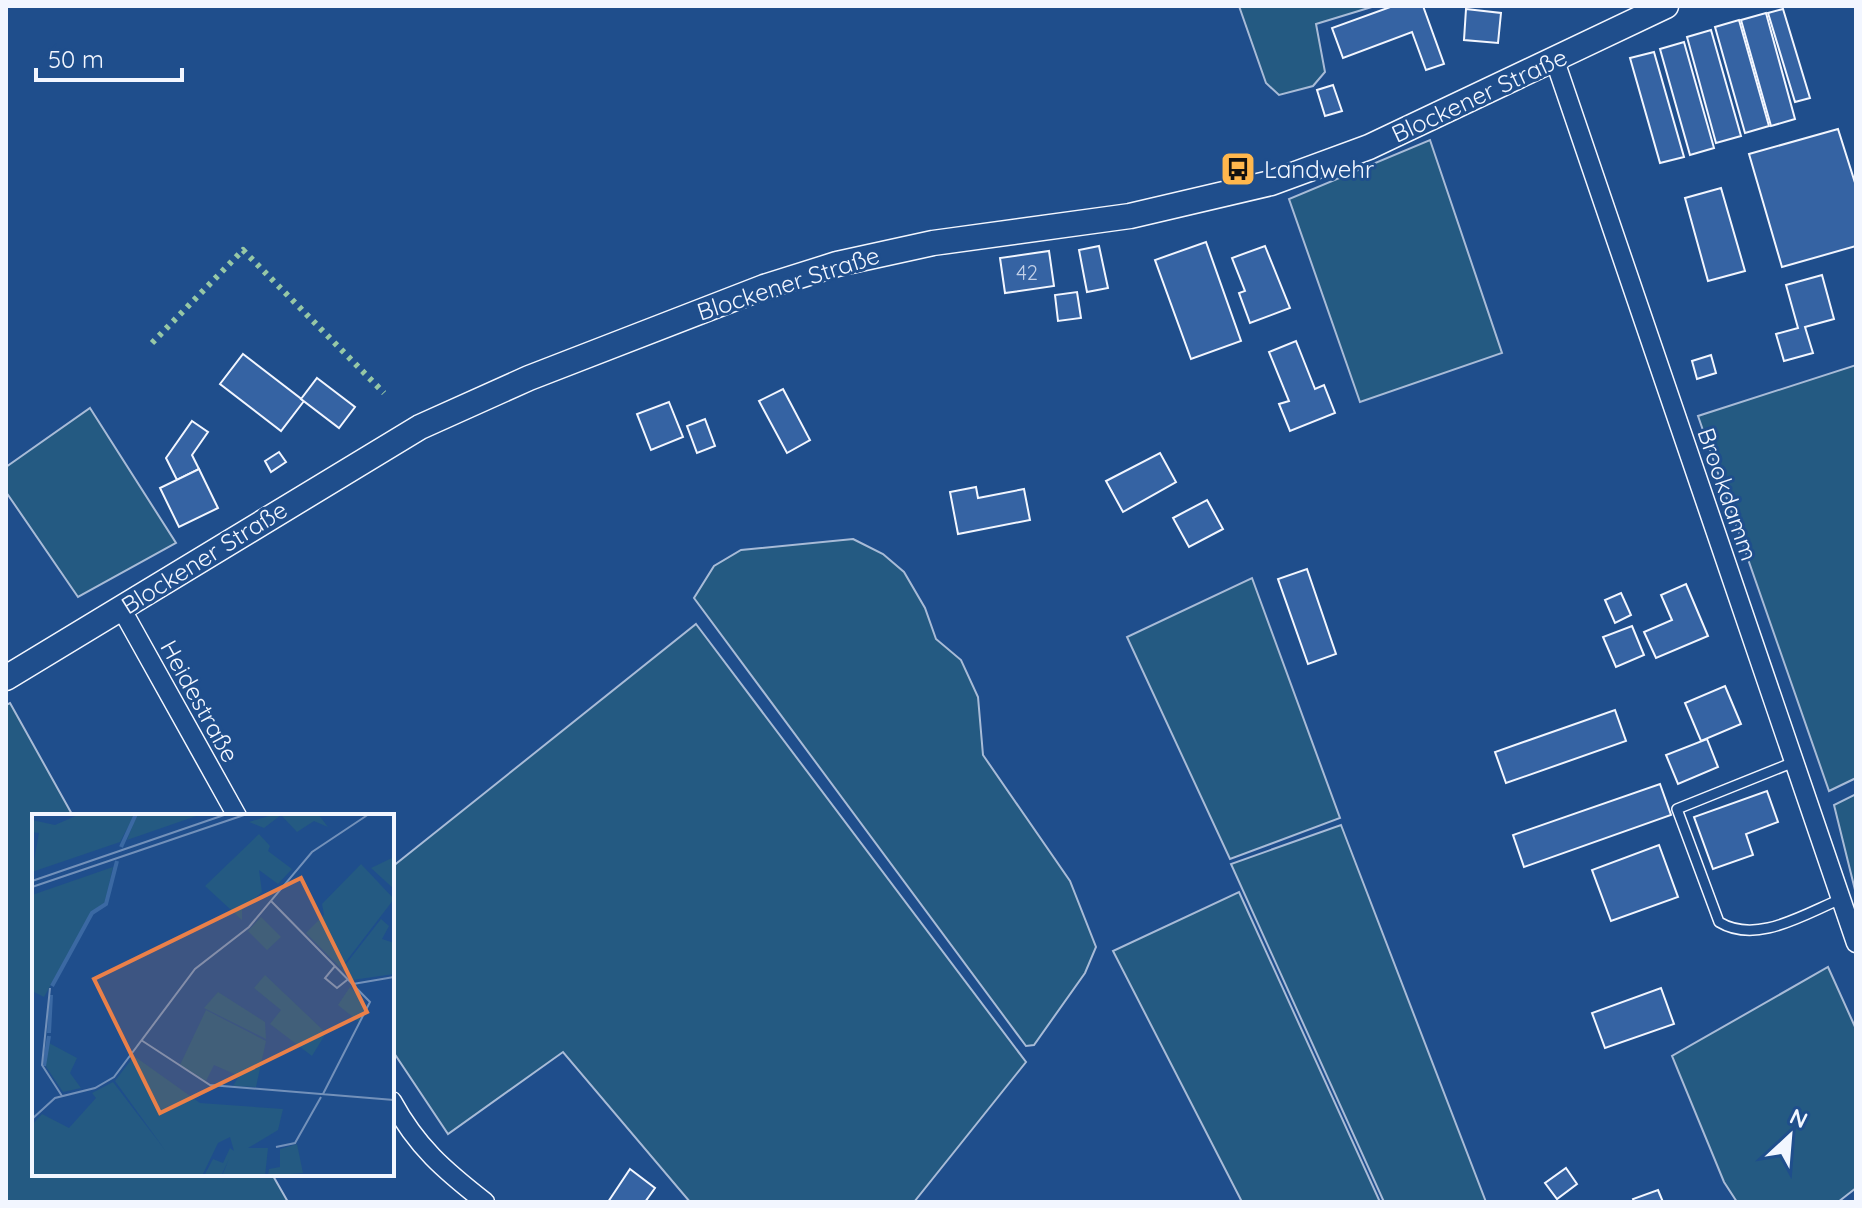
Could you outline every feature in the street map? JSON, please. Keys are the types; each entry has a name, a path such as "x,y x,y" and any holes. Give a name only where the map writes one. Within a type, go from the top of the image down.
{"street":[{"name":"Blockener Straße","path":"6,678 420,427 469,403 651,329 803,273 887,251 1130,216 1247,190 1369,147 1666,6"},
{"name":"Brookdamm","path":"1555,61 1856,943"},
{"name":"Heidestraße","path":"121,608 236,814"},
{"path":"394,1105 410,1135 433,1161 485,1202"}],"lane":[{"path":"1794,762 1677,809 1719,922 1728,928 1743,932 1770,928 1841,899"}],"shaded area":[{"path":"1239,6 1375,6 1316,24 1325,72 1313,86 1279,95 1266,83"},
{"path":"1430,140 1502,353 1360,402 1289,199"},
{"path":"1856,365 1856,778 1829,791 1698,416"},
{"path":"90,408 176,543 78,597 6,492 6,467"},
{"path":"853,539 883,554 904,572 925,608 936,639 961,660 978,697 983,755 1070,881 1096,947 1085,973 1034,1045 1026,1046 694,598 714,566 741,550"},
{"path":"1252,578 1340,818 1230,859 1127,637"},
{"path":"696,624 1026,1062 914,1202 690,1202 563,1052 448,1134 394,1053 394,865"},
{"path":"10,703 72,814 32,814 32,1176 273,1176 288,1202 6,1202 6,705"},
{"path":"1856,794 1856,894 1834,805"},
{"path":"1341,825 1486,1202 1384,1202 1231,864"},
{"path":"1239,892 1380,1202 1242,1202 1113,951"},
{"path":"1828,967 1856,1029 1856,1188 1838,1202 1737,1202 1724,1182 1672,1056"}],"building":[{"path":"1393,6 1423,6 1444,64 1426,70 1412,32 1343,58 1332,28"},
{"path":"1466,9 1501,13 1498,43 1464,40"},
{"path":"1783,9 1810,98 1795,102 1768,13"},
{"path":"1766,13 1795,119 1771,126 1741,20"},
{"path":"1739,20 1769,126 1745,133 1715,27"},
{"path":"1711,30 1741,136 1716,143 1687,37"},
{"path":"1684,42 1714,148 1690,155 1660,49"},
{"path":"1654,52 1684,157 1660,163 1630,58"},
{"path":"1333,85 1342,111 1325,116 1317,90"},
{"path":"1838,129 1856,186 1856,246 1782,267 1749,154"},
{"path":"1721,188 1745,271 1708,281 1685,198"},
{"path":"1206,242 1241,341 1191,359 1155,260"},
{"path":"1099,246 1108,288 1087,292 1079,250"},
{"path":"1265,246 1290,308 1250,323 1239,293 1245,291 1232,258"},
{"path":"1049,251 1054,286 1005,293 1000,258"},
{"path":"1822,275 1834,319 1805,327 1813,353 1784,361 1776,334 1798,328 1786,285"},
{"path":"1077,292 1081,318 1058,321 1055,295"},
{"path":"1296,341 1315,389 1324,385 1335,413 1290,431 1279,404 1289,401 1269,352"},
{"path":"243,354 304,401 281,431 220,384"},
{"path":"1711,355 1716,373 1697,379 1692,361"},
{"path":"317,378 355,407 339,428 301,399"},
{"path":"783,389 810,440 787,453 759,401"},
{"path":"669,402 683,437 651,450 637,414"},
{"path":"705,419 715,446 697,453 687,426"},
{"path":"192,421 208,432 192,455 199,469 177,480 166,458"},
{"path":"279,452 286,462 271,472 265,461"},
{"path":"1160,453 1176,482 1123,512 1106,481"},
{"path":"199,469 218,508 179,527 160,488"},
{"path":"976,487 978,498 1024,489 1030,520 958,534 950,492"},
{"path":"1207,500 1223,529 1189,547 1173,518"},
{"path":"1307,569 1336,654 1308,664 1278,579"},
{"path":"1686,584 1708,636 1656,658 1644,632 1672,620 1661,595"},
{"path":"1621,593 1631,615 1615,623 1605,600"},
{"path":"1632,626 1644,655 1616,667 1603,637"},
{"path":"1725,686 1741,724 1701,741 1685,703"},
{"path":"1615,710 1626,741 1506,783 1495,752"},
{"path":"1707,739 1718,767 1678,784 1666,755"},
{"path":"1660,784 1671,815 1524,867 1513,835"},
{"path":"1767,791 1778,822 1746,834 1753,855 1713,869 1694,817"},
{"path":"1659,845 1678,897 1611,921 1592,870"},
{"path":"1661,988 1674,1024 1605,1048 1592,1013"},
{"path":"1566,1168 1577,1184 1557,1199 1545,1183"},
{"path":"630,1169 655,1188 645,1202 608,1202"},
{"path":"1658,1190 1663,1202 1634,1202 1633,1199"}],"hedge":[{"path":"152,343 243,250 384,393"}],"place":[{"name":"Landwehr","path":"1238,169"}]}
